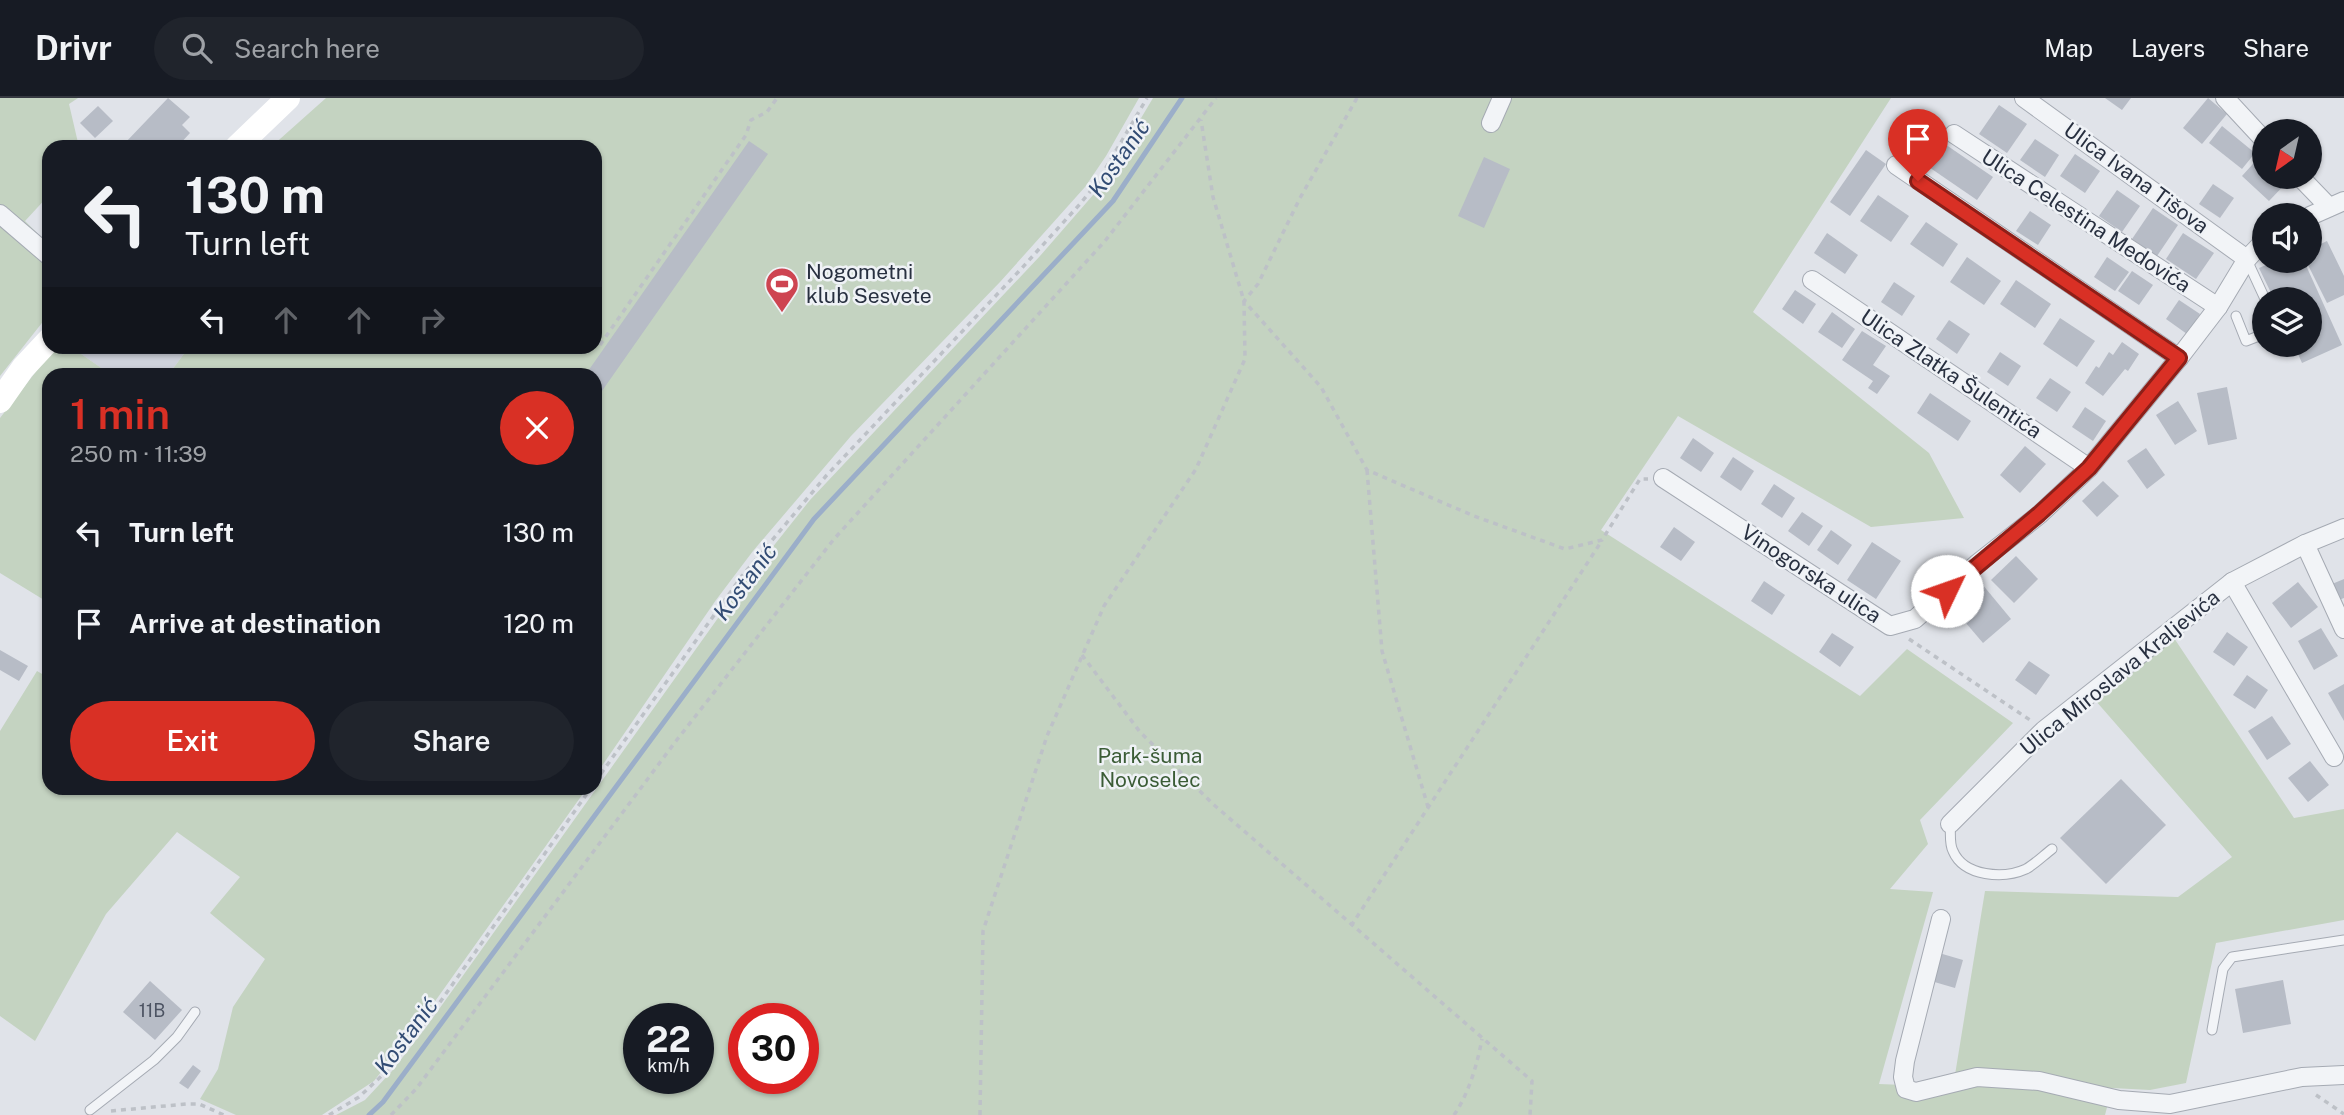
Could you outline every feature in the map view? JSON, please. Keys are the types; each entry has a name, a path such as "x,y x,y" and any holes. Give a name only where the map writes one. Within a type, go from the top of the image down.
{"main road":[{"path":"244,140 288,98"},
{"path":"0,401 23,368 42,348"}],"street":[{"path":"1491,123 1502,98"},
{"name":"Ulica Ivana Tišova","path":"2024,98 2247,259"},
{"path":"2225,98 2252,127"},
{"name":"Ulica Celestina Medovića","path":"1954,134 2218,307"},
{"path":"1896,165 2179,358"},
{"path":"2316,189 2336,204"},
{"path":"0,214 42,250"},
{"name":"Vinogorska ulica","path":"1663,478 1889,626 1915,619 2089,468 2218,307 2252,254"},
{"name":"Ulica Zlatka Šulentića","path":"1812,280 2089,468"},
{"name":"Ulica Miroslava Kraljevića","path":"1950,824 2044,730 2232,582 2305,544 2344,528"},
{"path":"2305,544 2344,629"},
{"name":"Ulica Miroslava Kraljevića","path":"2232,582 2334,757"},
{"path":"1941,919 1905,1061 1903,1077 1906,1089 1916,1092 1977,1077 2039,1081 2119,1100 2170,1104 2302,1077 2344,1074"}],"lane":[{"path":"2247,259 2260,287"},
{"path":"2236,316 2246,341 2252,339"},
{"path":"1950,824 1952,851 1960,862 1977,872 2000,875 2026,869 2052,849"},
{"path":"2212,1030 2223,969 2232,957 2344,940"},
{"path":"90,1110 154,1060 177,1037 195,1012"}],"path":[{"path":"602,342 746,135 751,120 768,112 777,98"},
{"path":"602,772 742,576 826,476 1080,204 1109,165 1147,98"},
{"path":"391,1115 416,1089 676,741 834,539 1105,241 1216,98"},
{"path":"1244,301 1258,284 1300,198 1357,98"},
{"path":"980,1115 982,932 1046,736 1104,606 1196,469 1245,359 1244,301 1213,197 1201,118"},
{"path":"1244,301 1321,387 1367,470 1381,651 1428,808"},
{"path":"1367,470 1474,516 1565,549 1602,540"},
{"path":"1351,926 1640,479 1663,478"},
{"path":"1889,626 2044,730"},
{"path":"1082,655 1140,732 1213,804 1532,1081 1530,1115"},
{"path":"329,1115 359,1097 389,1069 426,1022 587,795"},
{"path":"1454,1115 1462,1103 1478,1060 1482,1039"},
{"path":"2308,1096 2332,1094"},
{"path":"2316,1095 2344,1114"},
{"path":"90,1110 109,1112 199,1104 224,1115"}],"shaded area":[{"path":"81,354 184,354 173,368 101,368"}],"green space":[{"path":"0,98 78,98 69,104 77,140 42,140 42,203 25,221 42,238 42,323 0,376"},
{"name":"Nogometni klub Sesvete","path":"326,98 1139,98 1085,187 1000,282 851,436 753,551 602,766 602,368 173,368 184,354 602,354 602,140 279,140"},
{"name":"Park-šuma Novoselec","path":"1153,98 1891,98 1753,312 1929,453 1964,518 1871,527 1678,416 1601,530 1860,696 1907,649 2013,723 1920,820 1928,844 1890,889 1933,892 1879,1084 1953,1087 1985,891 2178,897 2232,857 2095,700 2174,638 2294,818 2344,809 2344,920 2216,943 2186,1083 2150,1090 2112,1088 2105,1115 336,1115 365,1100 427,1026 592,795 602,795 602,781 733,597 810,500 1040,256 1100,187"},
{"path":"50,354 81,354 101,368 42,368 42,599 0,573 0,418"},
{"path":"37,671 42,674 42,795 582,795 421,1021 374,1081 322,1115 236,1115 200,1099 218,1069 233,1007 265,959 210,913 240,877 177,832 106,914 35,1041 0,1016 0,731"}],"building":[{"path":"168,98 190,117 182,125 190,133 184,140 128,140"},
{"path":"2105,98 2131,98 2122,110"},
{"path":"2208,98 2227,114 2202,144 2183,128"},
{"path":"1999,105 2027,124 2007,153 1979,134"},
{"path":"98,106 113,121 95,138 80,123"},
{"path":"2222,126 2252,151 2252,157 2242,169 2209,143"},
{"path":"1920,127 1993,177 1977,200 1904,150"},
{"path":"2035,139 2059,155 2045,177 2020,160"},
{"path":"749,141 768,154 602,391 602,368 590,368"},
{"path":"1866,150 1886,164 1850,216 1830,202"},
{"path":"2075,154 2100,171 2085,193 2060,176"},
{"path":"1484,157 1510,169 1484,228 1458,216"},
{"path":"2252,165 2252,185 2242,176"},
{"path":"2213,184 2234,198 2220,218 2199,204"},
{"path":"2256,189 2280,189 2269,201"},
{"path":"2117,190 2140,206 2122,232 2099,216"},
{"path":"1878,195 1909,216 1891,242 1860,221"},
{"path":"2153,208 2178,225 2157,256 2132,239"},
{"path":"2030,211 2051,225 2038,245 2016,231"},
{"path":"1926,222 1958,244 1943,267 1910,244"},
{"path":"1827,233 1858,255 1845,274 1814,253"},
{"path":"2183,233 2214,253 2196,279 2166,259"},
{"path":"2327,241 2344,276 2344,295 2327,303 2322,287 2319,287 2312,273 2322,273 2322,243"},
{"path":"1967,257 2001,281 1984,305 1950,282"},
{"path":"2107,257 2129,272 2115,291 2094,277"},
{"path":"2132,271 2153,285 2139,305 2118,291"},
{"path":"2261,273 2309,273 2316,287 2268,287"},
{"path":"2016,280 2051,304 2035,328 2000,304"},
{"path":"1894,282 1915,296 1902,316 1881,302"},
{"path":"1795,290 1816,304 1803,324 1782,309"},
{"path":"2179,300 2200,314 2187,334 2166,319"},
{"path":"2322,301 2342,345 2322,354"},
{"path":"1832,312 1855,329 1842,348 1818,332"},
{"path":"2060,318 2095,341 2077,367 2043,344"},
{"path":"1949,320 1970,334 1957,354 1936,339"},
{"path":"1862,331 1886,346 1873,365 1890,376 1877,394 1868,388 1873,381 1842,360"},
{"path":"2122,342 2139,354 2128,371 2125,369 2103,396 2085,383 2096,366 2099,368 2109,352 2113,355"},
{"path":"2000,352 2021,366 2008,386 1987,372"},
{"path":"2299,357 2315,357 2302,363"},
{"path":"2050,378 2071,392 2057,412 2036,398"},
{"path":"2227,387 2237,439 2208,445 2197,393"},
{"path":"1930,393 1971,421 1958,441 1917,413"},
{"path":"2178,401 2197,431 2175,445 2156,415"},
{"path":"2085,407 2106,421 2093,441 2072,427"},
{"path":"1693,438 1714,453 1701,472 1680,458"},
{"path":"2025,446 2046,464 2020,493 2000,475"},
{"path":"2146,448 2165,475 2147,489 2127,461"},
{"path":"1733,457 1754,471 1741,491 1720,477"},
{"path":"2103,481 2119,496 2097,517 2082,501"},
{"path":"1774,484 1795,498 1782,518 1761,504"},
{"path":"1802,512 1823,526 1809,546 1788,531"},
{"path":"1674,527 1695,542 1681,561 1660,547"},
{"path":"1831,530 1852,545 1838,565 1817,550"},
{"path":"1872,542 1901,561 1876,599 1847,580"},
{"path":"2016,556 2038,579 2014,603 1991,580"},
{"path":"2344,579 2344,598 2339,600 2332,584"},
{"path":"1764,581 1785,595 1772,615 1751,601"},
{"path":"2298,582 2318,607 2291,628 2272,603"},
{"path":"1982,584 2011,619 1983,643 1954,609"},
{"path":"2321,628 2338,656 2314,670 2298,641"},
{"path":"2227,632 2248,647 2234,666 2213,652"},
{"path":"1832,633 1854,647 1840,667 1819,652"},
{"path":"0,650 28,666 19,681 0,670"},
{"path":"2029,661 2050,675 2036,695 2015,680"},
{"path":"2247,675 2268,690 2255,709 2233,695"},
{"path":"2344,684 2344,721 2328,693"},
{"path":"2272,716 2291,744 2267,760 2248,731"},
{"path":"2310,761 2329,785 2308,802 2288,778"},
{"path":"2121,779 2166,825 2106,884 2060,838"},
{"path":"1939,953 1963,960 1955,988 1931,981"},
{"path":"2283,980 2291,1024 2243,1033 2235,989"},
{"path":"150,981 182,1010 155,1040 123,1012"},
{"path":"193,1065 201,1071 188,1089 179,1083"}],"waterway":[{"name":"Kostanić","path":"369,1115 383,1102 814,519 1113,201 1182,98"}],"place":[{"name":"Nogometni klub Sesvete","path":"782,314"}],"route":[{"path":"1918,181 2179,358 2089,468 1947,591"}]}
